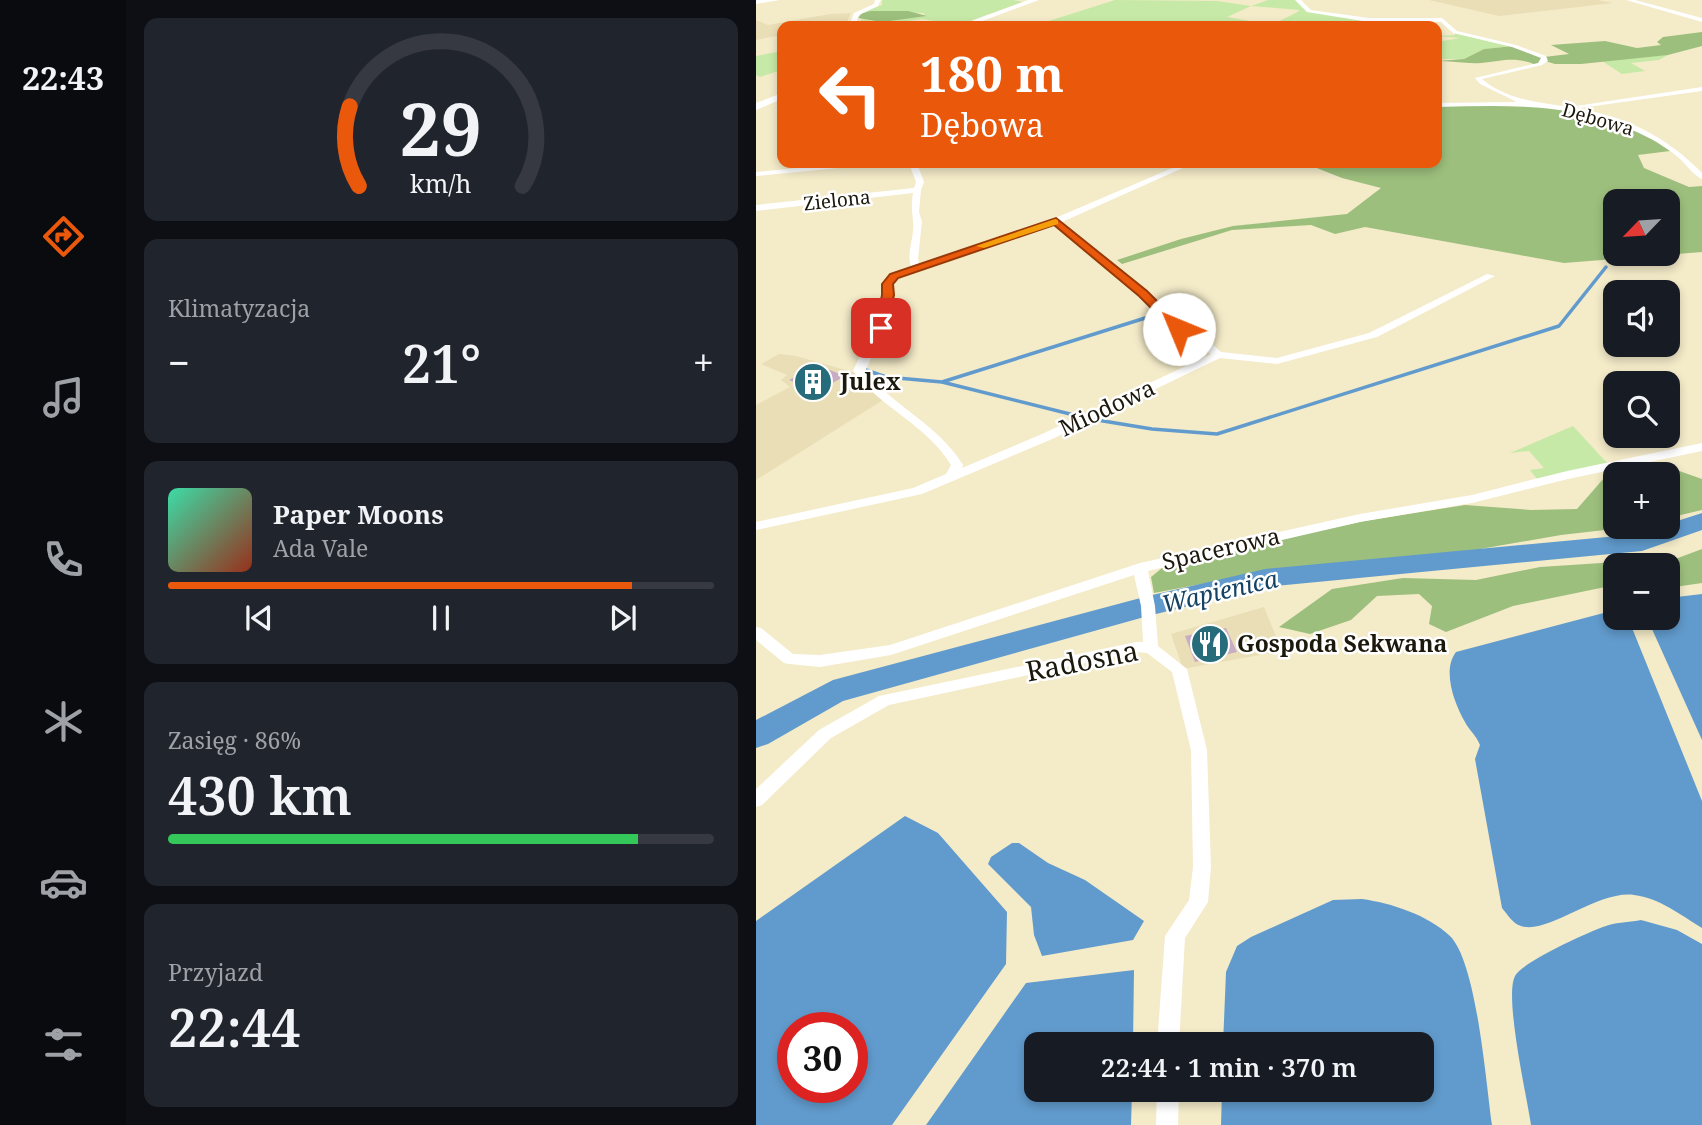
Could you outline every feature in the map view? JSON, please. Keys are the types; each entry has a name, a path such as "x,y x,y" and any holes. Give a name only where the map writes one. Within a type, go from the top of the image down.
{"street":[{"path":"756,2 776,0"},
{"path":"854,21 856,14 876,5 878,0"},
{"path":"975,21 1035,0"},
{"path":"1298,0 1309,11 1369,20 1442,20 1455,32 1514,46 1544,57 1545,61 1540,64 1478,78 1482,83 1529,105"},
{"path":"1629,0 1702,20"},
{"path":"1572,107 1702,89"},
{"path":"757,106 777,98"},
{"name":"Dębowa","path":"1442,105 1572,107 1639,129 1679,154 1702,177"},
{"name":"Zielona","path":"756,174 817,168"},
{"path":"915,168 920,182 915,212 918,222 913,258 916,268"},
{"path":"951,477 957,464 950,449 875,391 859,371 881,328 888,295 887,284 894,276 1056,221 1178,168"},
{"name":"Zielona","path":"756,208 918,190"},
{"path":"1056,221 1143,293 1179,329 1218,355 1277,361 1373,335 1490,275"},
{"name":"Miodowa","path":"756,526 917,491 1046,437 1218,355"},
{"name":"Spacerowa","path":"756,632 789,659 820,661 891,650 1140,568 1360,518 1472,499 1567,475 1702,447"},
{"path":"1140,568 1148,606 1151,648"},
{"name":"Radosna","path":"756,800 825,734 885,700 1136,647 1151,648 1179,669 1199,750 1202,867 1198,902 1175,936 1169,1032"},
{"path":"1167,1125 1168,1102"}],"shaded area":[{"path":"1429,0 1598,0 1613,3 1499,16"},
{"path":"851,13 847,21 791,21"},
{"path":"756,20 768,25 777,23 777,36 756,40"},
{"path":"779,354 796,356 856,373 863,385 883,400 756,480 756,405 790,387 781,380 787,375 761,364"},
{"path":"1264,607 1282,651 1183,669 1171,634"}],"green space":[{"path":"882,0 1023,2 970,21 889,21 926,16 923,13 863,12 882,5"},
{"path":"1115,0 1217,1 1251,6 1227,17 1250,21 1049,21"},
{"path":"1268,0 1298,0 1305,9 1369,20 1280,21 1299,10 1251,6"},
{"path":"908,11 927,16 876,21 858,18 862,13"},
{"path":"1455,32 1514,46 1484,49 1464,59 1442,59 1442,41 1460,38 1442,36 1455,35"},
{"path":"1702,32 1702,46 1668,55 1581,64 1555,64 1545,61 1536,65 1515,60 1476,63 1442,61 1464,59 1484,49 1514,46 1544,57 1569,54 1551,45 1605,41 1637,48 1661,45 1657,42 1663,37"},
{"path":"777,52 777,72 760,77 756,75 756,56"},
{"path":"1668,55 1659,60 1631,63 1645,71 1622,74 1602,61"},
{"path":"1442,105 1572,107 1637,129 1670,151 1638,155 1644,168 1689,187 1702,186 1702,252 1680,254 1680,189 1603,189 1603,260 1564,263 1365,227 1335,234 1311,225 1232,230 1122,264 1117,260 1181,239 1233,226 1347,214 1381,188 1317,168 1442,168"},
{"path":"1573,426 1606,462 1537,479 1530,470 1544,468 1529,451 1510,453"},
{"path":"1680,471 1702,479 1702,510 1680,515"},
{"path":"1603,479 1603,530 1463,552 1280,569 1154,593 1151,577 1167,564 1364,521 1465,505 1531,510 1577,509"},
{"path":"1702,549 1702,583 1680,586 1680,557"},
{"path":"1603,563 1603,587 1513,606 1446,632 1429,624 1432,606 1419,594 1377,596 1351,620 1310,634 1279,627 1332,589 1403,578 1476,580 1540,567"}],"water":[{"path":"1702,594 1702,740 1652,630 1680,630 1680,597"},
{"path":"1603,613 1603,630 1633,630 1702,801 1702,928 1661,903 1634,895 1605,899 1559,919 1532,927 1521,926 1510,918 1502,908 1475,759 1480,745 1457,706 1451,687 1450,668 1456,652"},
{"path":"905,816 938,833 1007,912 1006,964 892,1125 756,1125 756,921"},
{"path":"1012,843 1019,843 1048,863 1085,880 1144,921 1133,940 1042,956 1034,935 1031,907 988,864 991,857"},
{"path":"1362,899 1397,907 1431,922 1450,936 1459,950 1474,997 1492,1125 1221,1125 1222,1102 1434,1102 1434,1032 1224,1032 1226,972 1237,946 1333,900"},
{"path":"1641,920 1677,930 1702,944 1702,1125 1531,1125 1514,1025 1512,987 1515,976 1543,955 1588,933 1613,924"},
{"path":"1134,970 1133,1032 1024,1032 1024,1102 1132,1102 1131,1125 926,1125 1026,983"}],"building":[{"name":"Julex","path":"817,365 845,376 811,395 794,388 800,385 789,380"},
{"name":"Gospoda Sekwana","path":"1226,628 1237,652 1195,662 1185,636"}],"waterway":[{"path":"1091,419 1152,429 1217,434 1559,326 1606,267"},
{"path":"942,382 1158,314"},
{"path":"866,370 886,377 942,382"},
{"path":"942,382 1082,417"},
{"name":"Wapienica","path":"756,735 833,692 1148,606 1265,578 1642,542 1702,521"}],"slow traffic":[{"path":"981,246 1055,222"}],"place":[{"name":"Julex","path":"813,382"},
{"name":"Gospoda Sekwana","path":"1210,644"}],"route":[{"path":"881,328 888,295 887,284 894,276 1056,221 1143,293 1179,329"}]}
